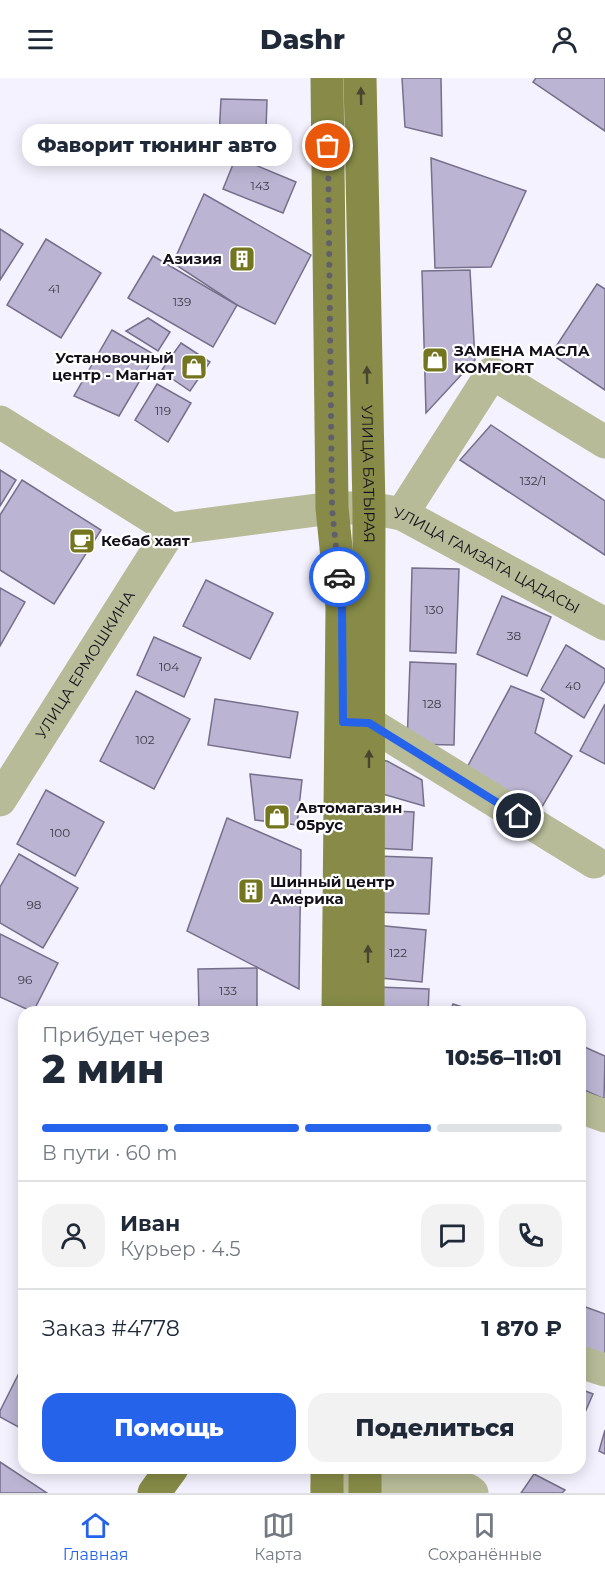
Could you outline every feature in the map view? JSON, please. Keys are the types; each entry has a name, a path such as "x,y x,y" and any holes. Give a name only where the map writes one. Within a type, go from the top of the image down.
{"main road":[{"name":"УЛИЦА БАТЫРАЯ","path":"327,78 332,508 356,723 368,1006"},
{"name":"УЛИЦА БАТЫРАЯ","path":"338,1006 369,508 360,78"},
{"path":"154,1493 168,1474"}],"street":[{"path":"402,514 492,373 605,442"},
{"path":"0,422 171,529"},
{"name":"УЛИЦА ГАМЗАТА ЦАДАСЫ","path":"171,529 332,508 369,508 402,514 605,624"},
{"name":"УЛИЦА ЕРМОШКИНА","path":"0,800 171,529"},
{"path":"356,723 594,862"},
{"path":"586,1109 605,1116"},
{"path":"586,1364 605,1370"},
{"path":"327,1483 340,1489 365,1481 468,1490 472,1493"}],"building":[{"path":"402,78 441,78 442,136 405,127"},
{"path":"536,78 605,78 605,131 533,82"},
{"path":"221,99 267,100 265,158 219,137"},
{"path":"236,157 296,182 283,213 223,189"},
{"path":"431,158 526,191 491,267 435,268"},
{"name":"Азизия","path":"204,194 311,255 275,324 237,305 173,263"},
{"path":"0,229 23,244 0,280"},
{"path":"46,239 101,273 61,338 7,305"},
{"path":"153,256 237,305 213,347 128,298"},
{"path":"470,270 475,360 426,413 422,271"},
{"path":"597,284 605,289 605,390 551,354"},
{"path":"148,318 170,332 158,351 126,331"},
{"path":"112,330 155,355 119,416 74,396"},
{"path":"181,343 210,362 190,391 161,371"},
{"path":"157,384 191,403 168,442 135,420"},
{"path":"491,425 605,501 605,555 460,460"},
{"path":"0,470 16,480 0,506"},
{"path":"22,480 101,530 54,604 0,570 0,515"},
{"path":"412,568 459,569 456,653 410,651"},
{"path":"206,580 273,613 250,659 183,626"},
{"path":"0,588 25,602 0,646"},
{"path":"502,596 551,617 527,676 477,654"},
{"path":"154,637 201,658 184,697 137,675"},
{"path":"566,645 605,669 605,681 584,718 541,690"},
{"path":"410,662 456,664 454,745 407,744"},
{"path":"511,686 544,699 535,733 572,756 536,817 464,773"},
{"path":"136,691 190,719 154,789 100,761"},
{"path":"215,699 298,712 290,758 208,745"},
{"path":"605,704 605,764 580,751"},
{"path":"377,760 387,761 422,780 424,806 379,793"},
{"path":"250,774 302,780 297,825 255,820"},
{"path":"46,790 104,822 75,876 17,844"},
{"path":"376,810 414,812 412,850 374,848"},
{"name":"Шинный центр Америка","path":"227,818 301,850 299,989 187,931"},
{"path":"19,854 78,888 43,948 0,923 0,887"},
{"path":"376,856 432,858 429,914 374,912"},
{"path":"375,925 426,930 422,982 370,977"},
{"path":"0,934 58,963 36,1006 20,1006 0,997"},
{"path":"257,968 257,1006 199,1006 198,969"},
{"path":"378,987 429,989 428,1006 377,1006"},
{"path":"586,1048 605,1056 604,1099 586,1091"},
{"path":"586,1307 605,1314 605,1355 586,1348"},
{"path":"18,1375 18,1427 0,1417 0,1411"},
{"path":"586,1391 593,1394 586,1410"},
{"path":"605,1430 605,1454 599,1451"},
{"path":"0,1462 47,1493 0,1493"},
{"path":"534,1474 565,1490 562,1493 521,1493"}],"way so far":[{"path":"328,146 332,508 339,577"}],"place":[{"name":"Фаворит тюнинг авто","path":"328,146"},
{"name":"Азизия","path":"242,259"},
{"name":"ЗАМЕНА МАСЛА KOMFORT","path":"435,360"},
{"name":"Установочный центр - Магнат","path":"194,367"},
{"name":"Кебаб хаят","path":"82,541"},
{"name":"Автомагазин 05рус","path":"277,817"},
{"name":"Шинный центр Америка","path":"251,891"}],"route":[{"path":"339,577 342,606 343,722 369,723 519,816"}]}
